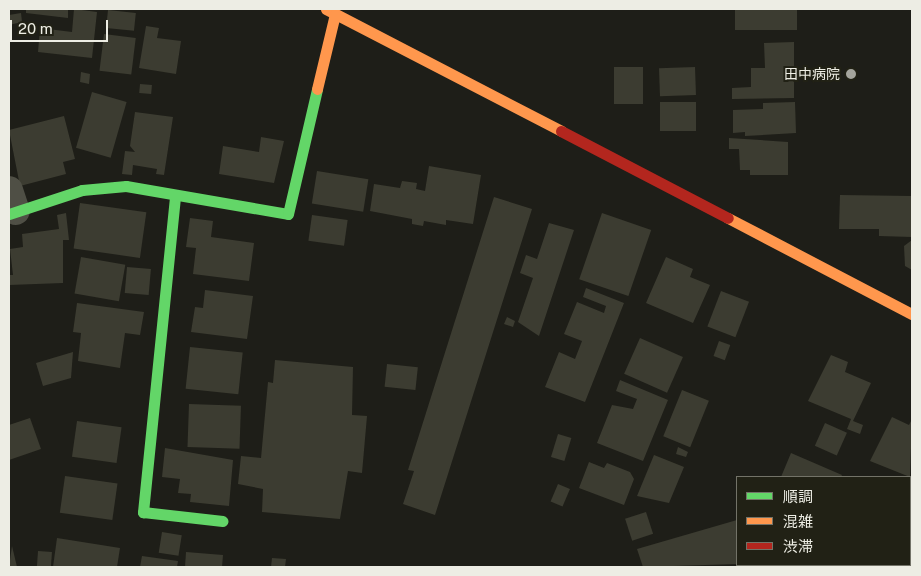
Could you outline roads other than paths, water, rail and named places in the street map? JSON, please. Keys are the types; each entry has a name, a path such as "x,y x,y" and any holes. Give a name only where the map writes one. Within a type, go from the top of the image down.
{"street":[{"path":"11,205 105,187 126,186 175,197 288,214 331,11 912,314"},
{"path":"175,197 143,512 222,521"}],"place":[{"name":"田中病院","path":"851,74"}]}
